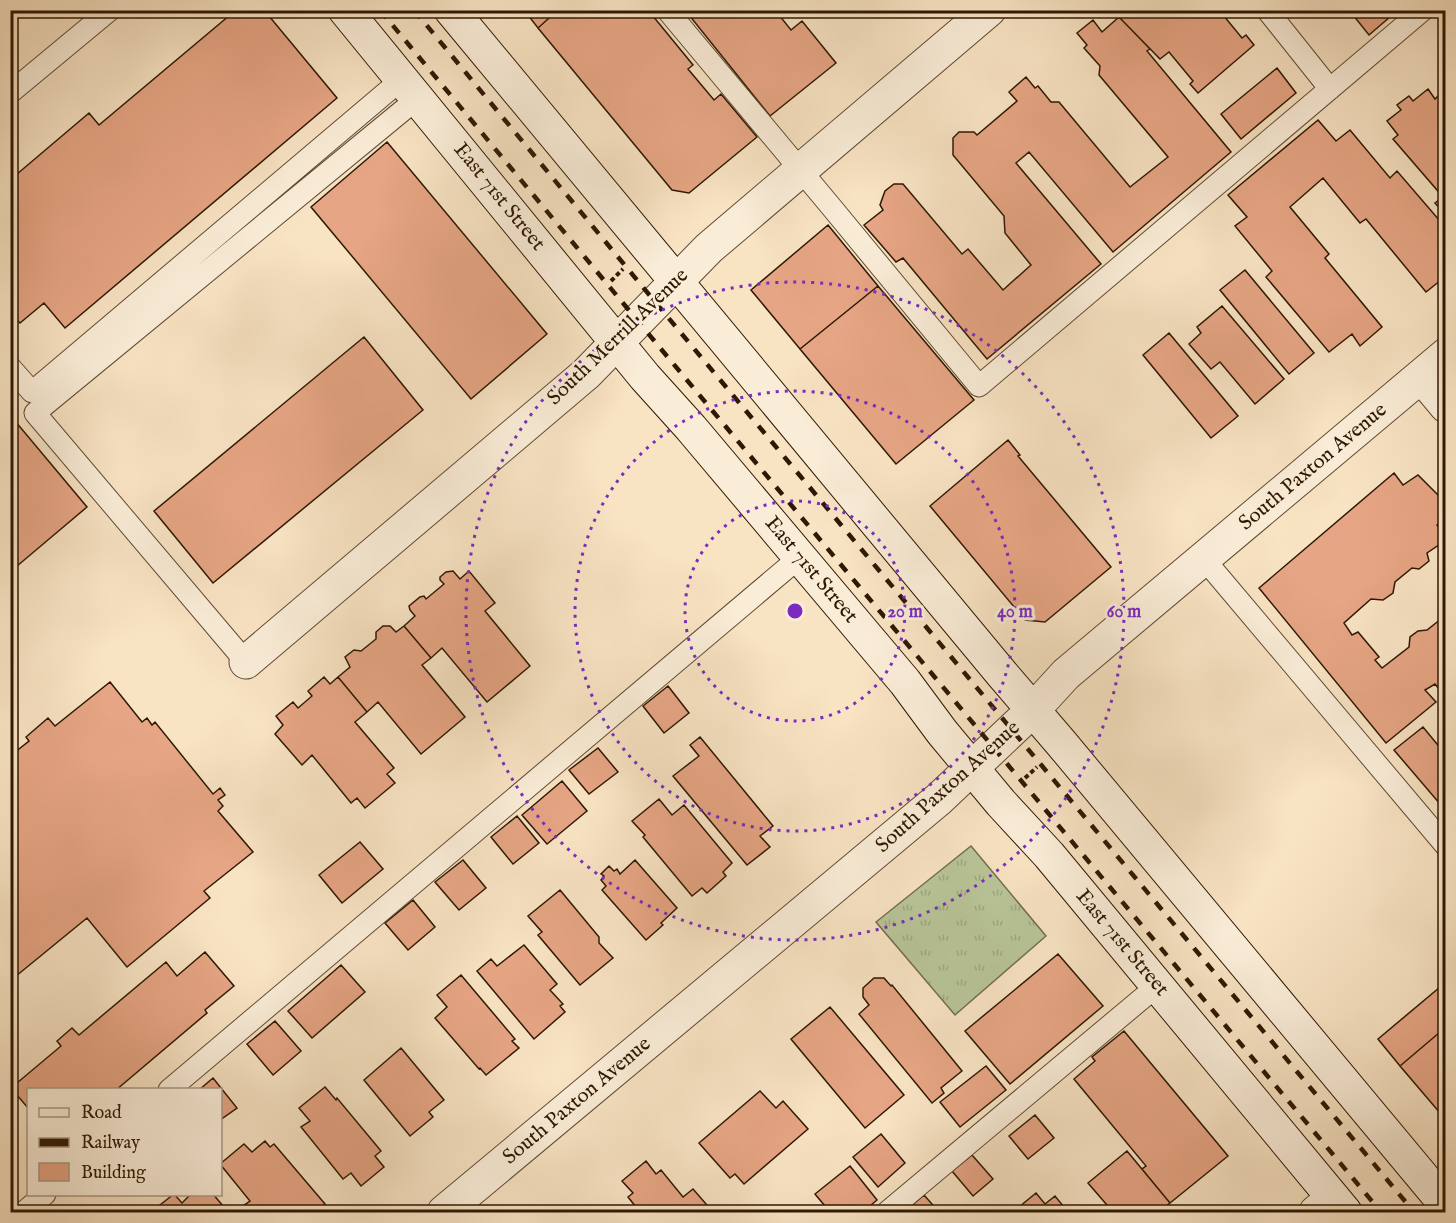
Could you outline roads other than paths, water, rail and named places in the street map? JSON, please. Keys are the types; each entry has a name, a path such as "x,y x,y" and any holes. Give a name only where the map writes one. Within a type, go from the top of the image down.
{"main road":[{"name":"East 71st Street","path":"345,10 645,377 800,557 905,682 1001,803 1049,855 1157,986 1332,1208"},
{"path":"452,10 645,245 1446,1205"},
{"name":"South Merrill Avenue","path":"246,662 586,374 709,248 989,10"},
{"name":"South Paxton Avenue","path":"444,1212 939,799 1033,710 1066,674 1446,355"},
{"path":"1421,376 1446,406"}],"lane":[{"path":"10,93 110,10"},
{"path":"667,10 979,386 1423,10"},
{"path":"1267,10 1330,89"},
{"path":"10,367 32,392 410,89"},
{"path":"246,662 36,413 410,89"},
{"path":"170,1088 800,557"},
{"path":"1204,559 1446,846"},
{"path":"886,1212 1157,986"},
{"path":"24,1212 43,1196"}],"railway":[{"path":"380,10 1381,1212"},
{"path":"414,10 1414,1212"}]}
